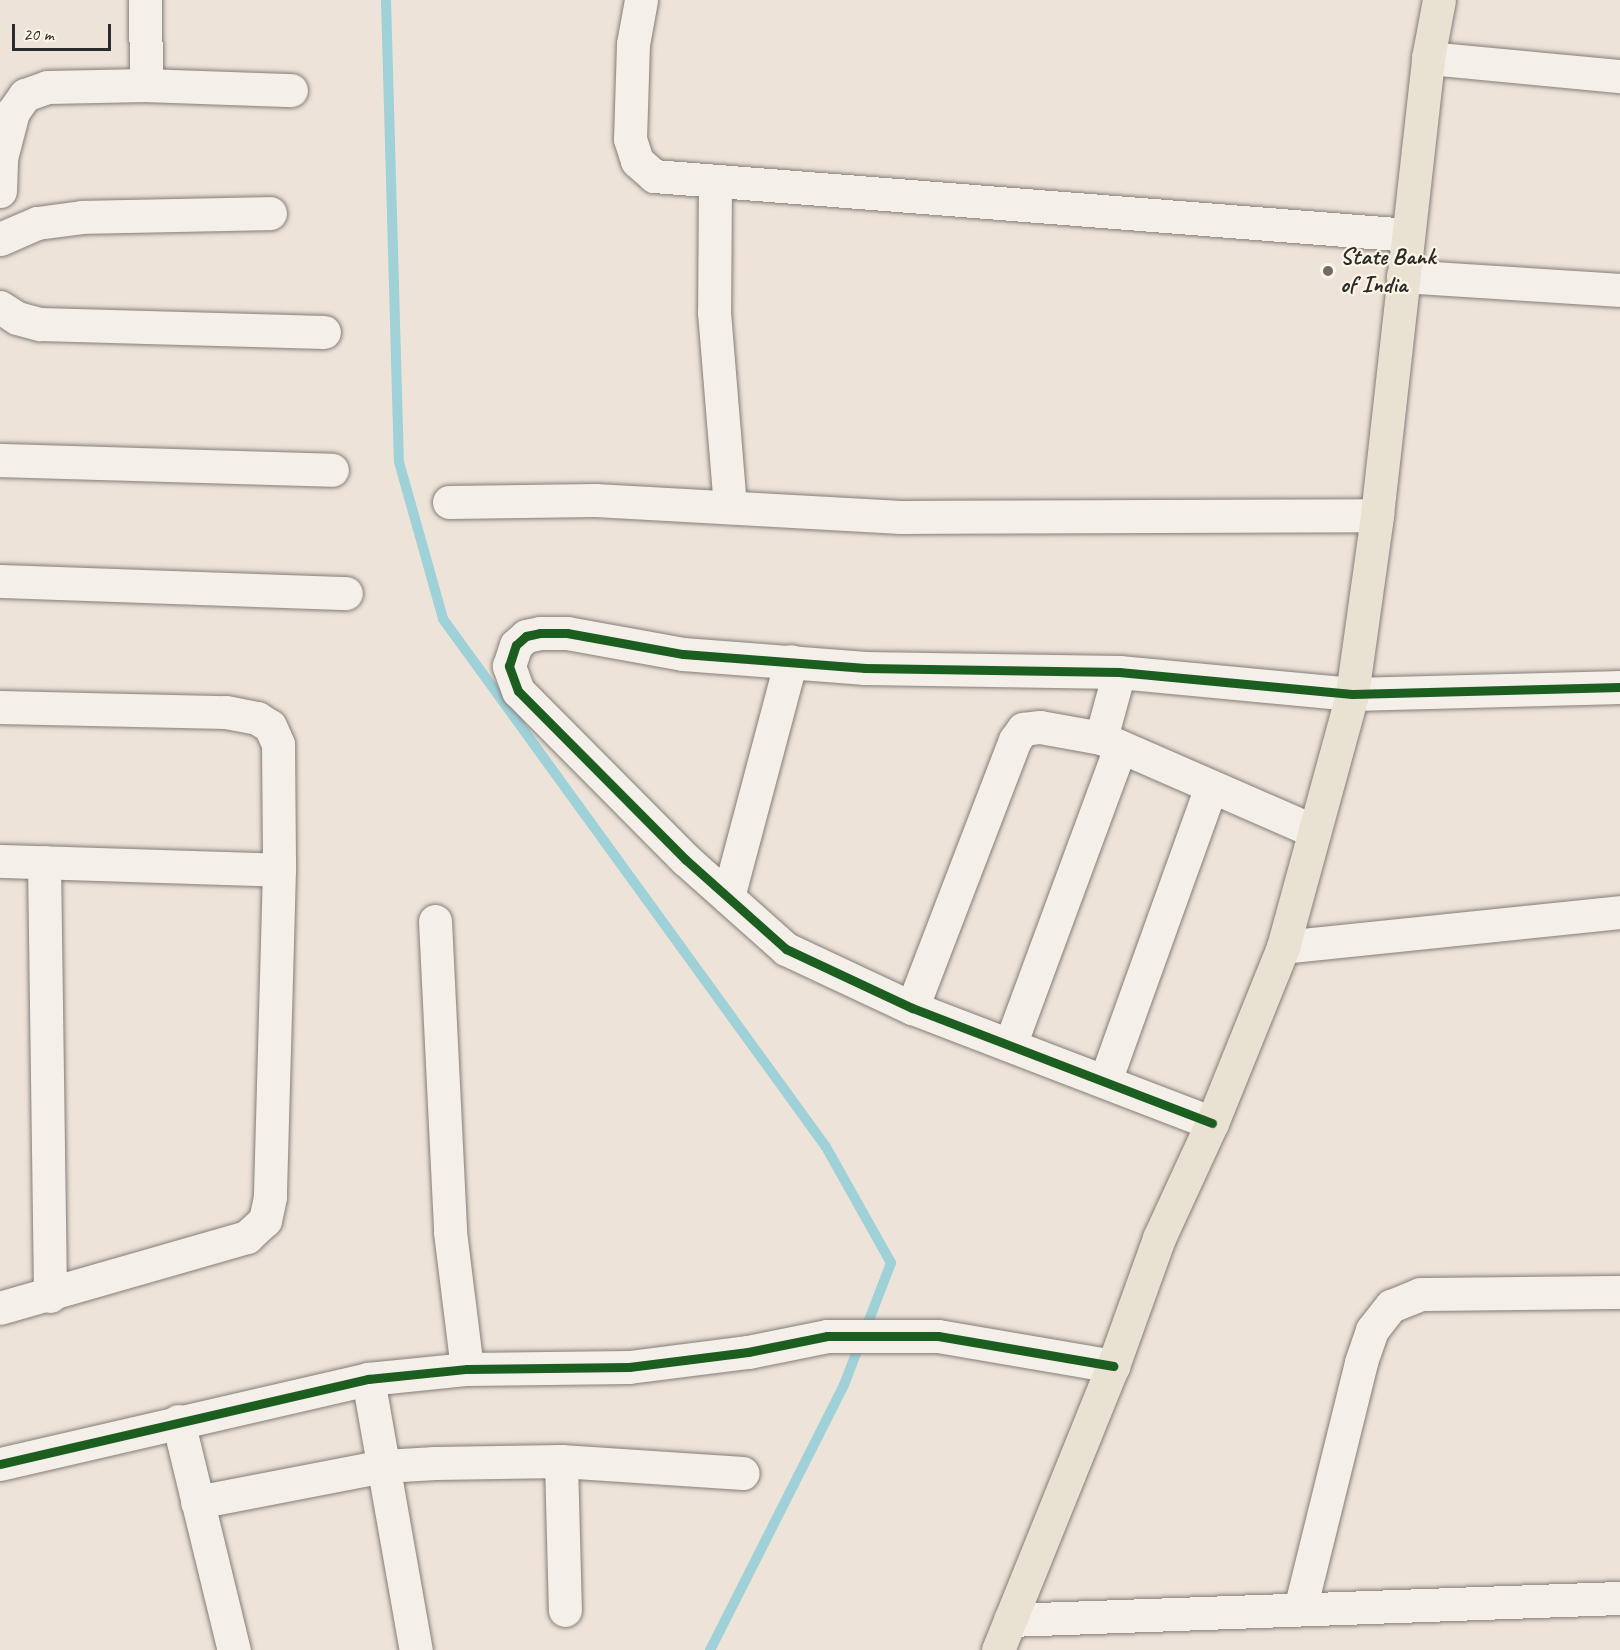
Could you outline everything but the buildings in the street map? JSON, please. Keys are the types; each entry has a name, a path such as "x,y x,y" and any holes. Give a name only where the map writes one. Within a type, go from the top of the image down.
{"main road":[{"path":"998,1650 1113,1366 1159,1238 1212,1123 1283,947 1352,694 1377,515 1428,58 1439,0"}],"street":[{"path":"145,0 146,85"},
{"path":"641,0 633,44 630,139 637,161 654,176 715,183 1408,235"},
{"path":"1428,58 1620,76"},
{"path":"0,191 1,158 13,112 25,95 47,87 146,85 291,90"},
{"path":"715,183 714,312 730,507"},
{"path":"0,239 37,223 82,217 270,213"},
{"path":"1403,276 1620,290"},
{"path":"0,308 17,318 40,324 324,332"},
{"path":"0,460 332,470"},
{"path":"449,502 595,500 902,517 1377,515"},
{"path":"0,581 346,593"},
{"path":"1212,1123 912,1008 786,949 728,897 518,691 509,666 516,645 526,636 540,633 567,633 683,654 865,668 1119,672 1352,694 1620,687"},
{"path":"728,897 791,662"},
{"path":"1010,1045 1111,743 1119,672"},
{"path":"0,707 226,712 257,718 270,726 278,744 279,870 270,1197 265,1220 247,1237 50,1296 0,1308"},
{"path":"912,1008 1015,740 1023,729 1040,727 1111,743 1314,831"},
{"path":"1105,1081 1211,787"},
{"path":"0,861 279,870"},
{"path":"44,862 50,1296"},
{"path":"1283,947 1620,912"},
{"path":"435,921 450,1232 467,1369"},
{"path":"1300,1609 1361,1362 1372,1330 1391,1306 1420,1294 1620,1292"},
{"path":"0,1464 178,1421 368,1379 467,1369 629,1367 748,1352 827,1336 938,1336 1113,1366"},
{"path":"368,1379 416,1650"},
{"path":"178,1421 234,1650"},
{"path":"197,1502 384,1466 561,1461 743,1473"},
{"path":"561,1461 565,1610"},
{"path":"1010,1620 1620,1598"}],"waterway":[{"path":"386,0 399,462 443,619 826,1147 891,1263 844,1385 710,1650"}],"cycle path":[{"path":"1212,1123 912,1008 786,949 686,860 518,691 509,666 516,645 526,636 540,633 567,633 683,654 865,668 1119,672 1352,694 1620,687"},
{"path":"0,1464 368,1379 467,1369 629,1367 748,1352 827,1336 938,1336 1113,1366"}],"place":[{"name":"State Bank of India","path":"1328,271"}]}
